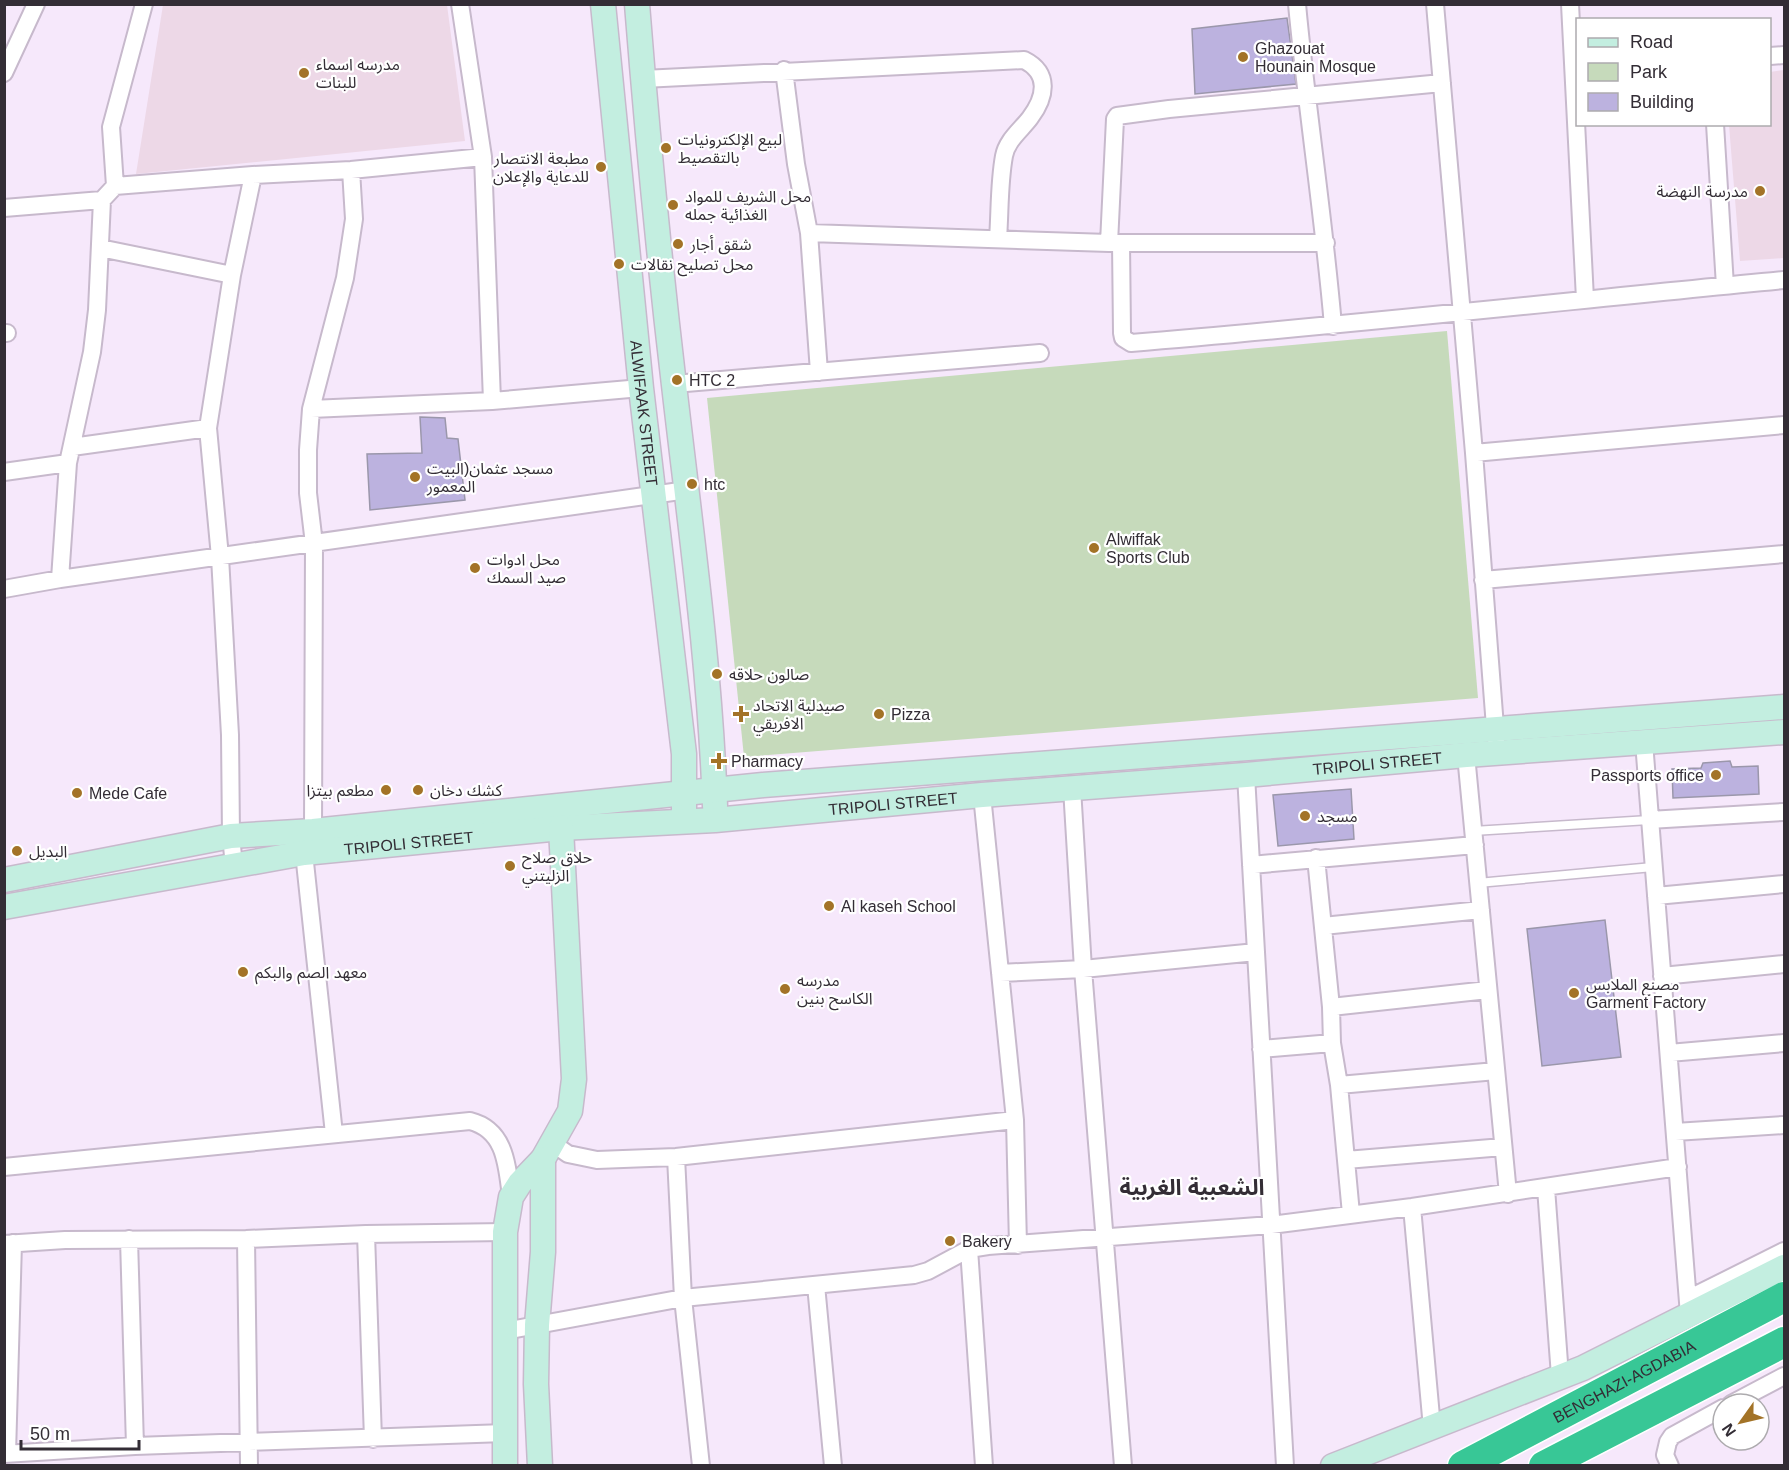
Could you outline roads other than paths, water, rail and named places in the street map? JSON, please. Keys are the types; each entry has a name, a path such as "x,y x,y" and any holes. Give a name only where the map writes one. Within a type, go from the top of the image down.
{"highway":[{"name":"BENGHAZI-AGDABIA","path":"1463,1466 1785,1297"},
{"path":"1544,1466 1785,1342"}],"main road":[{"name":"ALWIFAAK STREET","path":"603,4 641,388 684,754 684,821"},
{"name":"ALWIFAAK STREET","path":"637,4 712,740 715,820"},
{"name":"TRIPOLI STREET","path":"4,880 231,836 313,831 763,786 1496,741 1785,707"},
{"name":"TRIPOLI STREET","path":"4,907 304,853 561,828 715,820 982,795 1246,775 1466,755 1496,741 1644,742 1785,732"},
{"path":"712,740 722,762 730,771 740,778 763,786"},
{"path":"637,797 661,786 679,766 684,754"},
{"path":"505,1466 505,1232 511,1197 548,1151 570,1111 574,1079 561,828"},
{"path":"540,1466 536,1384 537,1325 548,1151"},
{"path":"1333,1466 1583,1368 1689,1307 1785,1267"}],"street":[{"path":"4,73 36,4"},
{"path":"115,186 111,127 144,4"},
{"path":"460,4 483,157 492,401"},
{"path":"1297,4 1306,97 1326,243 1333,326"},
{"path":"1435,4 1474,453 1496,741"},
{"path":"1569,4 1576,91"},
{"path":"643,79 784,70 1024,60 1035,65 1042,77 1043,88 1032,115 1013,136 1004,155 998,239"},
{"path":"784,70 796,164 809,233 819,372"},
{"path":"1442,83 1117,116 1115,119 1115,243 1122,333 1126,342 1333,326 1462,311 1785,280"},
{"path":"1578,126 1585,299"},
{"path":"1715,126 1725,286"},
{"path":"60,579 70,455 92,352 97,310 102,201 115,186 351,170 483,157"},
{"path":"313,831 314,544 307,474 310,409 345,278 354,219 351,170"},
{"path":"234,866 231,836 230,735 220,557 208,428 232,275 253,175"},
{"path":"4,208 102,201"},
{"path":"809,233 1115,243 1326,243"},
{"path":"100,248 232,275"},
{"path":"674,384 1040,353"},
{"path":"310,409 492,401 641,388"},
{"path":"1474,453 1785,426"},
{"path":"4,472 70,455 208,428"},
{"path":"4,589 60,579 687,490"},
{"path":"1483,580 1785,554"},
{"path":"1644,742 1689,1307 1785,1251"},
{"path":"1466,755 1508,1194"},
{"path":"1246,775 1285,1466"},
{"path":"1072,788 1083,969 1123,1466"},
{"path":"982,795 1015,1120 1018,1245"},
{"path":"1649,820 1785,812"},
{"path":"1251,865 1474,838"},
{"path":"304,853 334,1134"},
{"path":"1316,858 1331,1007 1332,1043 1339,1085 1351,1214"},
{"path":"1656,896 1785,884"},
{"path":"1323,926 1481,910"},
{"path":"1000,973 1083,969 1256,952"},
{"path":"1662,976 1785,964"},
{"path":"1331,1007 1488,990"},
{"path":"1261,1049 1332,1043"},
{"path":"1669,1053 1785,1043"},
{"path":"1339,1085 1496,1071"},
{"path":"548,1151 597,1160 676,1157 1015,1120"},
{"path":"4,1167 470,1121 490,1130 499,1141 506,1157 511,1197"},
{"path":"1675,1132 1785,1125"},
{"path":"1346,1160 1503,1147"},
{"path":"676,1157 683,1298 701,1466"},
{"path":"505,1331 683,1298 914,1275 928,1271 969,1249 1271,1225 1508,1194 1678,1167"},
{"path":"1546,1188 1560,1376"},
{"path":"1412,1207 1432,1428"},
{"path":"505,1232 246,1239 129,1239 9,1244 6,1454 135,1446 505,1433"},
{"path":"366,1234 373,1439"},
{"path":"129,1239 135,1446"},
{"path":"246,1239 249,1466"},
{"path":"969,1249 984,1466"},
{"path":"816,1285 833,1466"},
{"path":"1755,1392 1785,1377"},
{"path":"1670,1466 1665,1455 1672,1436 1711,1415"}],"lane":[{"path":"1474,838 1649,820"},
{"path":"1478,883 1653,867"}],"place":[{"name":"Ghazouat Hounain Mosque","path":"1243,57"},
{"name":"مدرسه اسماء للبنات","path":"304,73"},
{"name":"لبيع الإلكترونيات بالتقصيط","path":"666,148"},
{"name":"مطبعة الانتصار للدعاية والإعلان","path":"601,167"},
{"name":"مدرسة النهضة","path":"1760,191"},
{"name":"محل الشريف للمواد الغذائية جمله","path":"673,205"},
{"name":"شقق أجار","path":"678,244"},
{"name":"محل تصليح نقالات","path":"619,264"},
{"name":"HTC 2","path":"677,380"},
{"name":"مسجد عثمان(البيت المعمور","path":"415,477"},
{"name":"htc","path":"692,484"},
{"name":"Alwiffak Sports Club","path":"1094,548"},
{"name":"محل ادوات صيد السمك","path":"475,568"},
{"name":"صالون حلاقه","path":"717,674"},
{"name":"صيدلية الاتحاد الافريقي","path":"741,714"},
{"name":"Pizza","path":"879,714"},
{"name":"Pharmacy","path":"719,761"},
{"name":"Passports office","path":"1716,775"},
{"name":"مطعم بيتزا","path":"386,790"},
{"name":"كشك دخان","path":"418,790"},
{"name":"Mede Cafe","path":"77,793"},
{"name":"مسجد","path":"1305,816"},
{"name":"البديل","path":"17,851"},
{"name":"حلاق صلاح الزليتني","path":"510,866"},
{"name":"Al kaseh School","path":"829,906"},
{"name":"معهد الصم والبكم","path":"243,972"},
{"name":"مدرسه الكاسح بنين","path":"785,989"},
{"name":"مصنع الملابس Garment Factory","path":"1574,993"},
{"name":"Bakery","path":"950,1241"}],"district":[{"name":"الشعبية الغربية","path":"1192,1187"}]}
